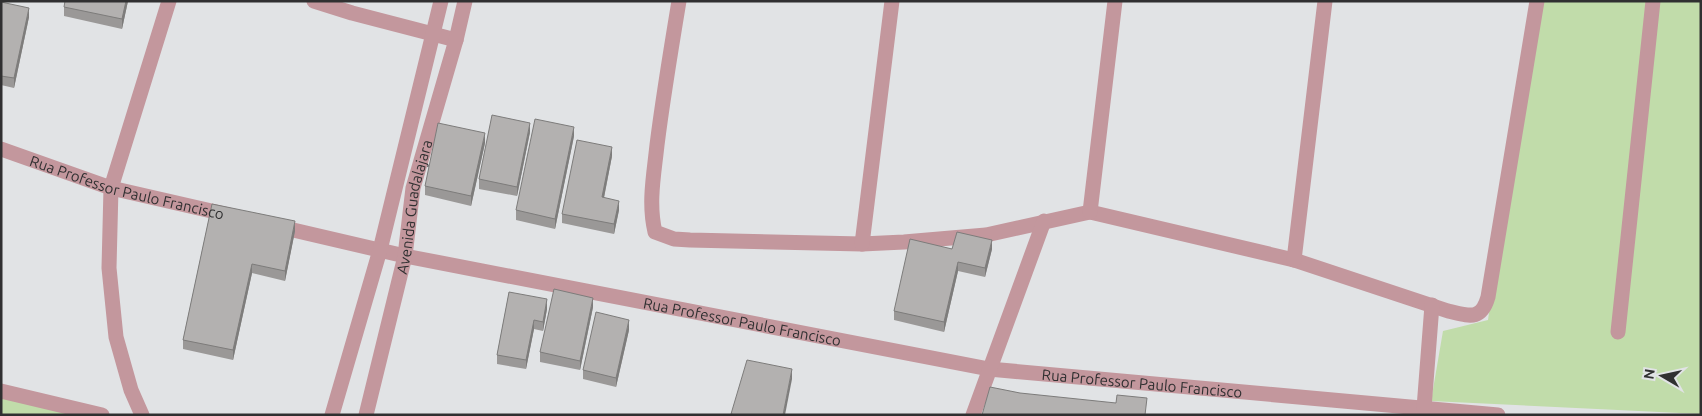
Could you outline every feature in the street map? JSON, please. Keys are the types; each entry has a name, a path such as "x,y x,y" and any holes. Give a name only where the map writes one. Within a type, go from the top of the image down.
{"street":[{"path":"142,415 131,390 116,337 109,268 112,188 169,1"},
{"path":"314,1 352,13 456,40"},
{"path":"332,415 380,250 442,1"},
{"name":"Avenida Guadalajara","path":"366,415 405,256 413,188 456,40 465,1"},
{"path":"679,1 651,194 651,217 655,232 674,239 690,240 862,244 986,234 1090,212 1294,260 1448,311 1463,314 1481,313 1485,308 1488,297 1537,1"},
{"path":"862,244 892,1"},
{"path":"1090,212 1115,1"},
{"path":"1294,260 1325,1"},
{"path":"1618,332 1653,1"},
{"name":"Rua Professor Paulo Francisco","path":"1,149 112,188 246,219"},
{"path":"972,415 1044,221"},
{"name":"Rua Professor Paulo Francisco","path":"265,223 405,256 989,369 1498,415"},
{"path":"1424,408 1432,305"},
{"path":"1,391 102,415"}],"green space":[{"path":"1533,1 1701,1 1701,414 1431,401 1443,331 1488,320"},
{"path":"1,395 72,415 1,415"}],"building":[{"path":"65,1 126,1 122,19 64,7"},
{"path":"1,2 29,8 14,78 1,76"},
{"path":"492,115 530,123 517,187 479,179"},
{"path":"535,119 574,127 555,219 516,210"},
{"path":"438,123 485,133 471,196 425,186"},
{"path":"577,140 612,147 602,197 619,201 614,224 562,214"},
{"path":"212,204 295,221 285,271 252,264 233,350 183,340"},
{"path":"957,232 992,240 985,268 958,262 944,322 894,311 910,239 952,249"},
{"path":"554,289 593,298 580,361 540,352"},
{"path":"509,292 547,299 543,322 534,320 526,360 497,355"},
{"path":"596,312 629,320 616,378 583,370"},
{"path":"747,360 792,369 783,415 731,414"},
{"path":"990,387 1020,393 1116,403 1117,395 1147,398 1145,415 982,415"}]}
